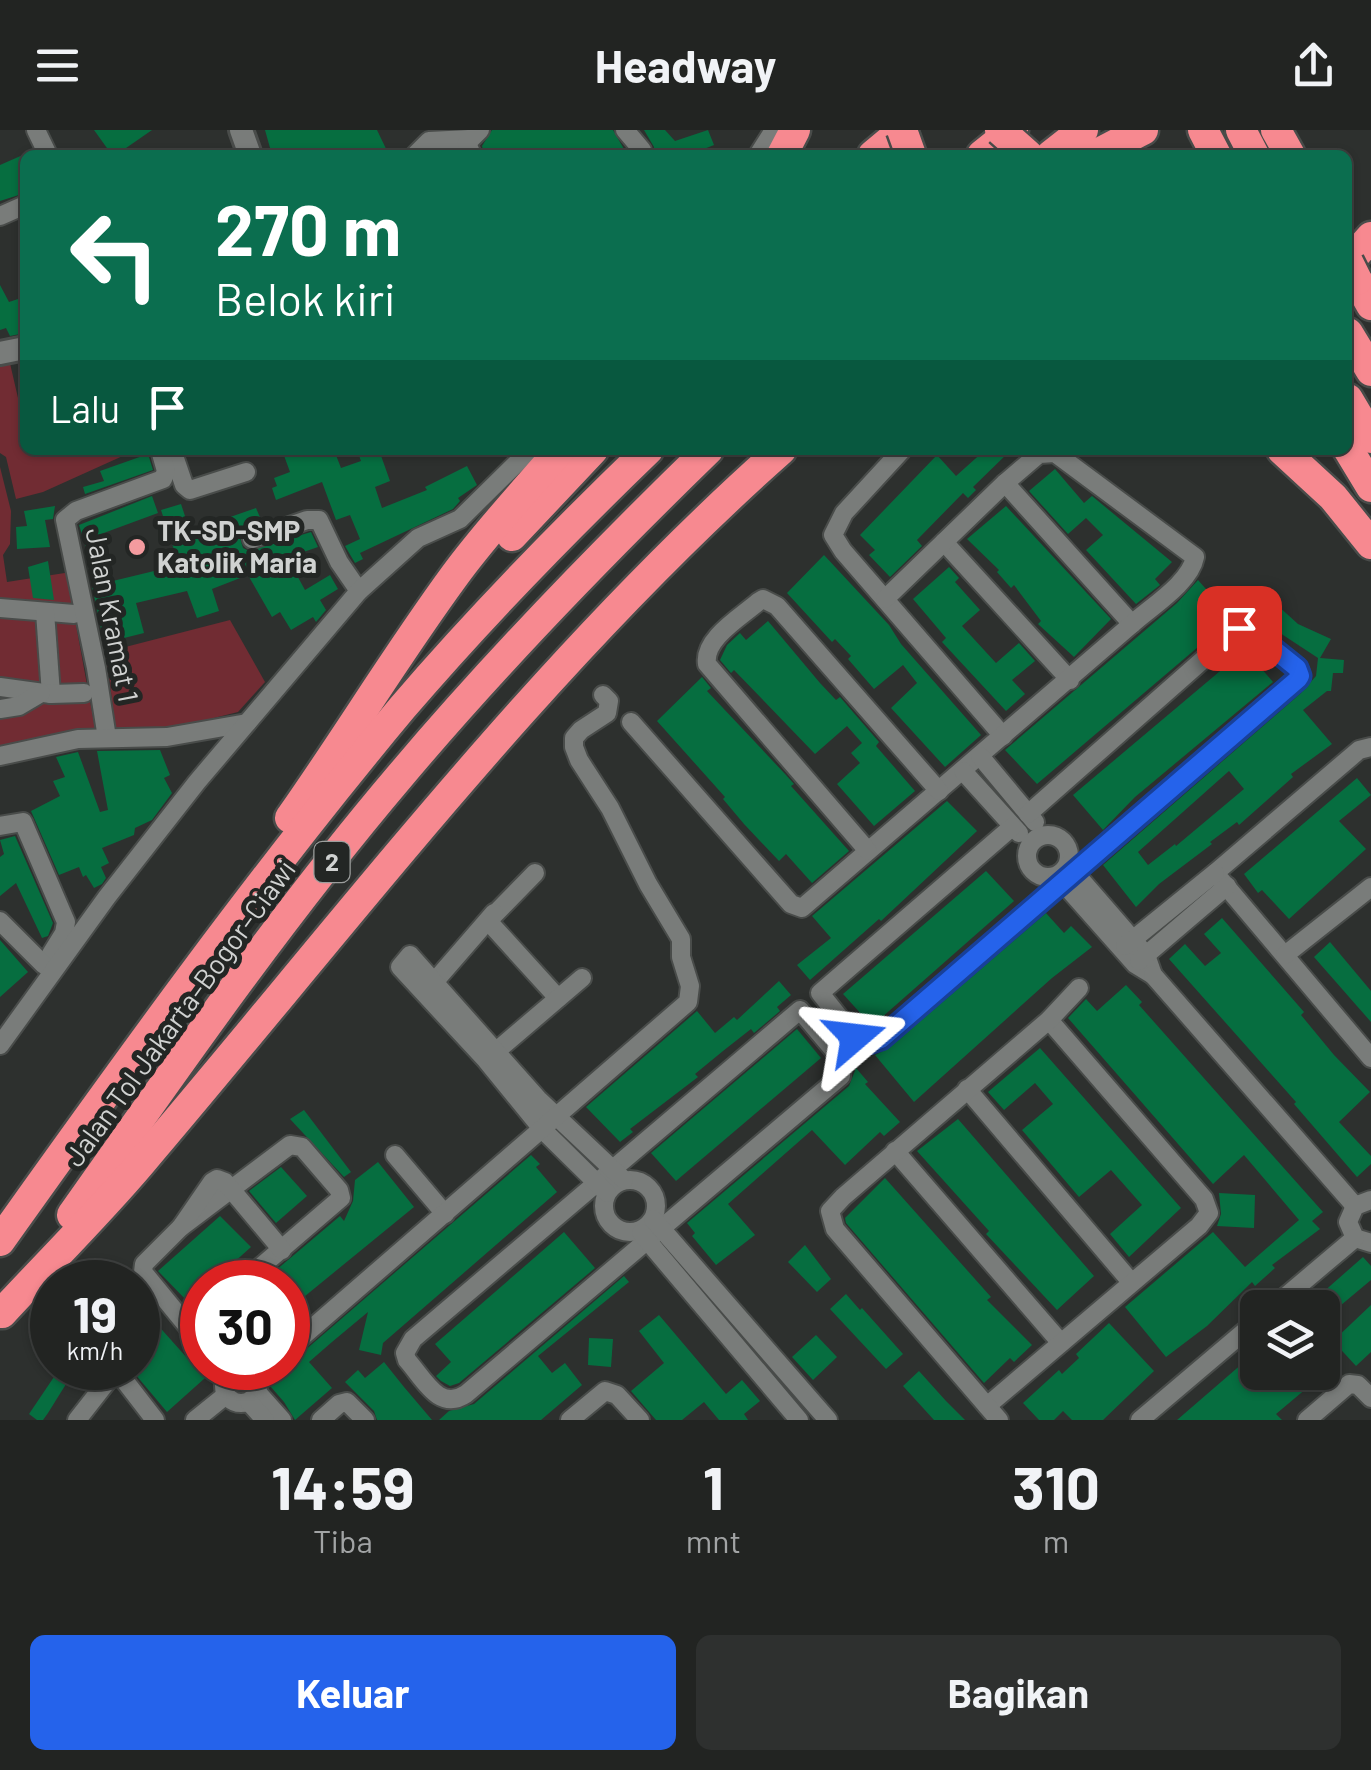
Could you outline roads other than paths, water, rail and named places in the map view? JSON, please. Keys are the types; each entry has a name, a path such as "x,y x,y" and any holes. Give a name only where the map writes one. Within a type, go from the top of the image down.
{"highway":[{"path":"879,150 902,130"},
{"path":"1000,130 1022,150"},
{"path":"988,150 1013,130"},
{"path":"1057,150 1083,130"},
{"path":"1104,150 1143,130"},
{"path":"1356,278 1371,237"},
{"path":"1352,339 1371,371"},
{"path":"1352,405 1371,438"},
{"path":"253,894 272,842 343,743 393,661 459,570 556,455"},
{"path":"393,661 588,455"},
{"name":"Jalan Tol Jakarta–Bogor–Ciawi","path":"0,1241 253,894 404,706 514,585 643,455"},
{"name":"Jalan Tol Jakarta–Bogor–Ciawi","path":"1,1315 172,1073 398,778 595,562 703,455"},
{"path":"1,1315 139,1166 400,848 675,551 776,455"},
{"path":"1287,455 1333,497 1371,544"},
{"path":"1352,455 1371,487"}],"street":[{"path":"626,130 642,150"},
{"path":"420,150 429,142 474,141"},
{"name":"Jalan Kramat 1","path":"107,738 65,520 76,511 163,480 166,471 161,455"},
{"path":"174,455 188,489 246,472"},
{"path":"0,1045 106,897 359,592 418,538 460,519 525,455"},
{"path":"897,455 844,513 833,535 843,552 1003,736"},
{"path":"885,599 1038,455"},
{"path":"631,722 795,908 808,906 1070,680 1190,570 1195,557 1191,552 1058,455"},
{"path":"1005,483 1132,624"},
{"path":"252,539 318,520 359,592"},
{"path":"944,542 1070,680"},
{"path":"868,851 708,664 706,657 712,643 758,602 777,606 939,791"},
{"path":"0,608 74,614"},
{"path":"46,612 46,693"},
{"path":"1012,826 820,992 855,1037 869,1043 881,1039 1065,874 1293,684 1300,676 1297,668 1251,631 1239,628 1028,814"},
{"path":"0,687 84,693"},
{"path":"0,710 46,693"},
{"path":"310,1330 688,1002 691,994 681,957 681,939 574,747 574,738 581,730 607,713 609,701 603,695"},
{"path":"0,756 66,741 167,737 247,723"},
{"path":"1140,960 1359,750 1371,747"},
{"path":"980,756 1028,814 1036,840"},
{"path":"963,771 1012,826 1036,840"},
{"path":"0,826 23,822 64,916 64,933 0,1028"},
{"path":"1056,835 1065,842 1070,853 1065,874 1046,877 1036,873 1026,855 1036,840 1056,835"},
{"path":"534,870 430,986 602,1187 603,1209 610,1224 624,1232 651,1230"},
{"path":"1065,874 1363,1203 1348,1222 1363,1241 1296,1290"},
{"path":"1127,945 1221,880"},
{"path":"1221,880 1371,1058"},
{"path":"1285,955 1371,887"},
{"path":"488,921 558,998"},
{"path":"0,922 44,965"},
{"path":"491,1055 582,978"},
{"path":"1049,1020 1209,1206 1205,1220 1061,1343 993,1413 835,1229 830,1218 835,1204 1049,1020 1079,988"},
{"path":"800,1010 844,1066 840,1076 651,1230 466,1394 452,1401 440,1399 408,1360 407,1345 602,1187 800,1010"},
{"path":"966,1089 1131,1282"},
{"path":"550,1124 619,1174 652,1191 656,1201 651,1230 799,1420"},
{"path":"233,1191 296,1144 302,1146 339,1190 339,1202 270,1260"},
{"path":"895,1151 1061,1343"},
{"path":"394,1155 445,1214"},
{"path":"180,1306 143,1272 144,1264 180,1227 212,1182 221,1180 233,1191 282,1250"},
{"path":"651,1230 828,1420"},
{"path":"1140,1420 1240,1335"},
{"path":"77,1420 110,1376 117,1374 155,1420"},
{"path":"1308,1420 1349,1384 1358,1385 1371,1398"},
{"path":"195,1420 230,1390"},
{"path":"249,1390 265,1420"},
{"path":"253,1390 282,1420"},
{"path":"570,1420 606,1391 617,1395 640,1420"},
{"path":"322,1420 338,1404 347,1402 366,1420"}],"place":[{"name":"TK-SD-SMP Katolik Maria","path":"137,547"}]}
